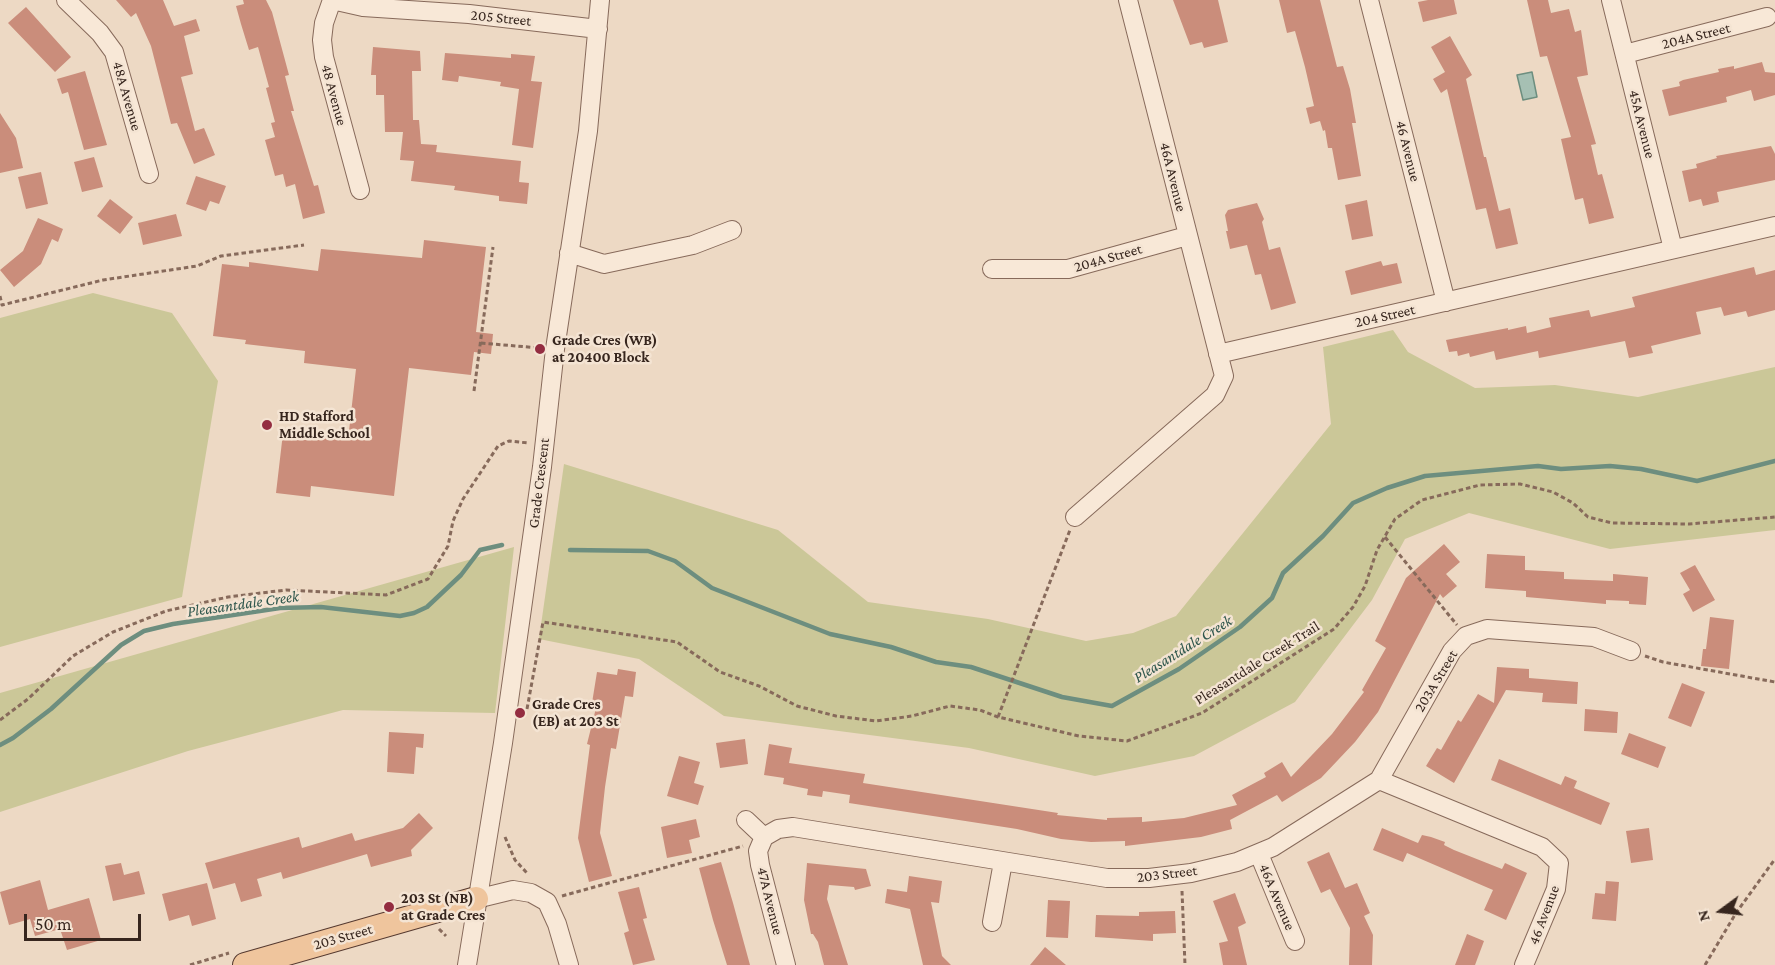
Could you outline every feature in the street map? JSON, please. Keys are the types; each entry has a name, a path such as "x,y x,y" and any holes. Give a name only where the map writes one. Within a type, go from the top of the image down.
{"main road":[{"name":"203 Street","path":"236,959 476,899"}],"street":[{"name":"48A Avenue","path":"66,0 100,33 114,52 149,174"},
{"name":"205 Street","path":"332,0 363,7 469,14 598,28"},
{"name":"48 Avenue","path":"332,0 324,23 324,57 360,190"},
{"name":"Grade Crescent","path":"467,965 503,742 569,253 588,131 600,0"},
{"name":"46A Avenue","path":"1128,0 1218,354"},
{"name":"46 Avenue","path":"1369,0 1446,302"},
{"name":"45A Avenue","path":"1611,0 1673,249"},
{"name":"204A Street","path":"1625,54 1767,17"},
{"name":"204 Street","path":"1218,354 1775,226"},
{"path":"569,253 604,264 693,245 732,230"},
{"name":"204A Street","path":"992,270 1068,269 1188,236"},
{"path":"1076,517 1215,395 1224,376 1218,354"},
{"name":"203A Street","path":"1379,780 1452,651 1466,636 1487,629 1594,637 1631,651"},
{"name":"46 Avenue","path":"1379,780 1542,847 1559,863 1556,889 1524,965"},
{"name":"203 Street","path":"764,837 778,829 793,827 1107,878 1149,878 1191,873 1258,854 1296,835 1379,780"},
{"path":"746,820 764,837"},
{"name":"47A Avenue","path":"764,837 758,851 760,865 786,965"},
{"name":"46A Avenue","path":"1258,854 1295,941"},
{"path":"992,922 1003,862"},
{"path":"476,899 513,890 531,893 547,902 557,924 569,965"}],"path":[{"path":"0,296 2,305 103,280 197,266 221,256 304,245"},
{"path":"474,391 494,247"},
{"path":"481,343 540,348"},
{"path":"0,720 28,699 73,656 113,632 166,611 228,597 286,590 386,595 428,579 448,546 453,521 463,499 498,446 509,441 528,443"},
{"name":"Pleasantdale Creek Trail","path":"527,709 543,622 677,642 720,672 759,686 798,706 836,716 876,721 912,716 951,706 980,710 998,717 1079,736 1127,741 1202,713 1334,629 1353,607 1365,586 1395,519 1422,500 1480,485 1520,484 1553,492 1573,503 1588,517 1611,523 1689,524 1775,517"},
{"path":"998,717 1076,517"},
{"path":"1385,537 1466,636"},
{"path":"1631,651 1663,662 1775,681"},
{"path":"503,828 515,860 527,873"},
{"path":"562,896 736,849 764,837"},
{"path":"1705,965 1736,913 1775,859"},
{"path":"1182,886 1185,965"},
{"path":"440,929 446,936"},
{"path":"190,965 236,959"}],"shaded area":[{"path":"1532,72 1537,97 1523,100 1517,75"},
{"path":"93,293 172,313 218,381 182,597 0,647 0,318"},
{"path":"1393,330 1408,352 1475,388 1555,385 1638,397 1775,367 1775,530 1610,549 1469,513 1405,539 1372,600 1295,702 1194,756 1095,776 969,748 724,716 639,659 539,639 564,464 778,530 868,602 988,619 1086,641 1133,633 1176,616 1331,424 1323,347"},
{"path":"514,547 495,713 343,710 188,751 0,812 0,693"}],"building":[{"path":"116,0 163,0 174,26 196,19 200,31 184,36 193,74 181,77 195,131 204,128 215,155 194,164 177,123 171,124 151,46 136,13 131,17"},
{"path":"243,0 266,0 272,12 289,75 285,76 294,111 291,111 314,186 318,185 325,213 303,219 295,184 286,187 283,174 275,176 265,140 275,137 271,123 275,122 266,88 269,87 258,47 249,50 241,24 236,6 244,4"},
{"path":"1173,0 1218,0 1228,42 1204,48 1202,42 1190,45"},
{"path":"1279,0 1320,0 1337,67 1343,66 1350,89 1356,123 1352,123 1361,176 1338,180 1332,148 1328,148 1325,130 1323,131 1320,121 1310,124 1306,108 1314,106 1305,67 1295,31 1287,33"},
{"path":"1454,0 1457,14 1423,22 1418,2"},
{"path":"1527,0 1548,0 1551,13 1569,9 1575,32 1581,30 1588,75 1577,77 1596,144 1591,145 1598,175 1602,174 1614,218 1589,224 1583,198 1575,200 1561,139 1571,137 1547,56 1540,57"},
{"path":"26,7 71,57 55,72 8,23"},
{"path":"1450,36 1472,75 1466,79 1484,157 1486,157 1499,211 1510,208 1518,244 1496,249 1486,208 1476,210 1447,89 1441,93 1433,79 1445,72 1431,47"},
{"path":"373,47 420,51 421,71 412,71 413,120 419,120 421,144 437,145 436,152 521,161 519,182 529,183 527,204 499,201 499,196 454,190 455,186 411,181 414,161 400,160 403,132 385,132 384,95 376,95 376,75 371,75"},
{"path":"445,53 511,58 511,54 535,56 531,81 542,82 533,148 512,145 519,89 500,86 501,82 459,76 458,82 442,80"},
{"path":"1762,62 1765,72 1775,73 1775,95 1754,101 1751,90 1726,97 1727,102 1669,116 1662,90 1680,86 1679,82 1683,80 1719,72 1718,69 1734,66 1734,69"},
{"path":"85,71 107,145 84,150 68,92 62,94 57,79"},
{"path":"0,113 16,138 23,168 0,173"},
{"path":"1771,146 1775,154 1775,180 1717,192 1719,202 1703,206 1701,199 1689,202 1682,171 1697,168 1696,164 1717,158 1716,156"},
{"path":"94,157 103,187 82,192 74,162"},
{"path":"41,172 48,204 26,209 18,177"},
{"path":"196,176 226,186 219,204 210,201 206,211 186,204"},
{"path":"110,199 133,217 120,234 97,216"},
{"path":"1367,200 1373,236 1352,240 1345,205"},
{"path":"1257,203 1264,219 1262,222 1269,250 1280,247 1296,303 1271,310 1261,274 1255,275 1247,245 1230,249 1226,231 1228,231 1225,215 1228,210"},
{"path":"176,214 182,236 143,245 138,223"},
{"path":"38,218 63,229 58,242 52,239 41,264 14,287 0,270 23,251"},
{"path":"424,240 486,247 476,332 493,334 491,354 474,352 471,375 409,368 394,496 311,486 310,497 276,493 283,433 348,440 356,369 304,363 305,351 245,344 246,340 213,336 222,264 249,267 249,262 318,271 321,249 422,258"},
{"path":"1381,261 1383,266 1397,263 1402,283 1351,295 1345,271"},
{"path":"1754,267 1756,275 1775,270 1775,310 1748,317 1746,311 1724,316 1721,307 1696,312 1701,334 1651,346 1653,353 1629,358 1625,341 1539,358 1538,351 1496,360 1494,351 1470,357 1469,353 1458,356 1457,351 1449,352 1446,340 1526,326 1527,333 1551,327 1549,318 1589,310 1591,317 1635,307 1632,297"},
{"path":"1444,544 1460,562 1446,574 1457,586 1443,598 1440,594 1378,712 1355,742 1321,778 1282,802 1277,795 1230,820 1232,829 1201,837 1125,846 1125,841 1091,842 1061,839 1017,829 849,803 850,795 823,791 822,797 807,795 808,789 783,784 784,778 764,775 769,744 792,748 789,763 865,774 863,783 1058,813 1057,815 1107,820 1107,818 1142,817 1142,822 1184,818 1237,805 1232,795 1266,777 1264,773 1282,762 1291,777 1332,734 1364,692 1362,690 1386,648 1375,641 1406,578"},
{"path":"1487,554 1525,556 1525,570 1564,572 1564,579 1613,581 1613,574 1648,577 1646,605 1629,604 1629,601 1606,600 1606,604 1526,597 1526,591 1485,588"},
{"path":"1695,565 1715,600 1693,612 1683,594 1690,590 1680,573"},
{"path":"1710,617 1734,620 1729,669 1701,666 1703,649 1706,649"},
{"path":"1497,667 1529,669 1529,678 1578,682 1577,704 1542,702 1543,693 1506,690 1454,783 1426,766 1437,748 1441,750 1458,720 1461,722 1478,694 1494,703"},
{"path":"618,669 636,672 633,697 625,696 616,749 611,748 605,787 600,833 612,876 589,882 578,838 590,745 587,744 597,704 592,703 597,672 617,675"},
{"path":"1682,683 1705,692 1691,727 1668,718"},
{"path":"1585,709 1618,712 1617,733 1584,731"},
{"path":"389,732 424,734 423,748 416,747 414,774 387,772"},
{"path":"1629,733 1666,747 1658,768 1621,754"},
{"path":"745,739 748,764 720,768 716,743"},
{"path":"679,756 700,762 694,783 704,786 698,805 667,796"},
{"path":"1499,759 1561,785 1565,776 1577,781 1574,788 1610,803 1601,825 1491,780"},
{"path":"419,813 433,828 411,850 412,856 371,867 367,854 283,879 281,872 257,879 262,896 241,902 235,883 213,889 205,863 299,837 302,848 352,833 355,841 403,828"},
{"path":"696,819 700,837 689,840 692,853 667,858 661,827"},
{"path":"1382,828 1418,843 1422,835 1431,837 1445,842 1444,845 1454,850 1502,869 1505,863 1527,873 1506,920 1484,910 1493,890 1407,853 1403,862 1373,850"},
{"path":"1649,828 1653,860 1631,863 1626,831"},
{"path":"1329,852 1345,888 1357,883 1370,913 1364,916 1373,935 1372,965 1349,965 1350,928 1330,889 1321,893 1307,862"},
{"path":"721,862 750,965 727,965 713,920 699,868"},
{"path":"121,863 124,875 139,871 145,894 113,901 105,866"},
{"path":"807,863 866,869 871,886 855,890 854,887 829,885 827,899 848,965 824,965 818,942 811,934 804,900"},
{"path":"909,876 942,881 939,903 931,902 942,956 951,965 923,965 910,909 885,903 887,889 907,892"},
{"path":"40,880 48,910 89,898 101,940 67,950 60,929 35,936 30,919 9,925 0,892"},
{"path":"1606,881 1619,882 1616,921 1592,919 1595,893 1605,894"},
{"path":"207,883 216,919 192,926 189,915 169,921 162,894"},
{"path":"639,887 647,918 643,919 655,960 633,965 624,933 629,931 618,892"},
{"path":"1235,893 1246,923 1238,927 1247,965 1223,965 1219,943 1228,941 1213,901"},
{"path":"1048,900 1070,901 1068,938 1046,937"},
{"path":"1175,911 1176,933 1153,934 1153,941 1095,937 1096,915 1139,916 1139,912"},
{"path":"1467,934 1484,941 1475,965 1455,965"},
{"path":"1045,947 1066,965 1030,965"}],"waterway":[{"name":"Pleasantdale Creek","path":"570,550 648,551 675,561 712,588 830,634 891,647 936,662 971,667 1062,697 1112,706 1179,669 1240,627 1272,598 1283,573 1323,536 1353,503 1387,488 1425,476 1538,466 1561,469 1610,466 1641,469 1697,481 1775,461"},
{"name":"Pleasantdale Creek","path":"0,745 51,709 121,645 144,631 173,624 280,608 321,607 400,616 414,613 427,607 461,575 480,550 502,545"}],"place":[{"name":"Grade Cres (WB) at 20400 Block","path":"540,349"},
{"name":"HD Stafford Middle School","path":"267,425"},
{"name":"Grade Cres (EB) at 203 St","path":"520,713"},
{"name":"203 St (NB) at Grade Cres","path":"389,907"}]}
